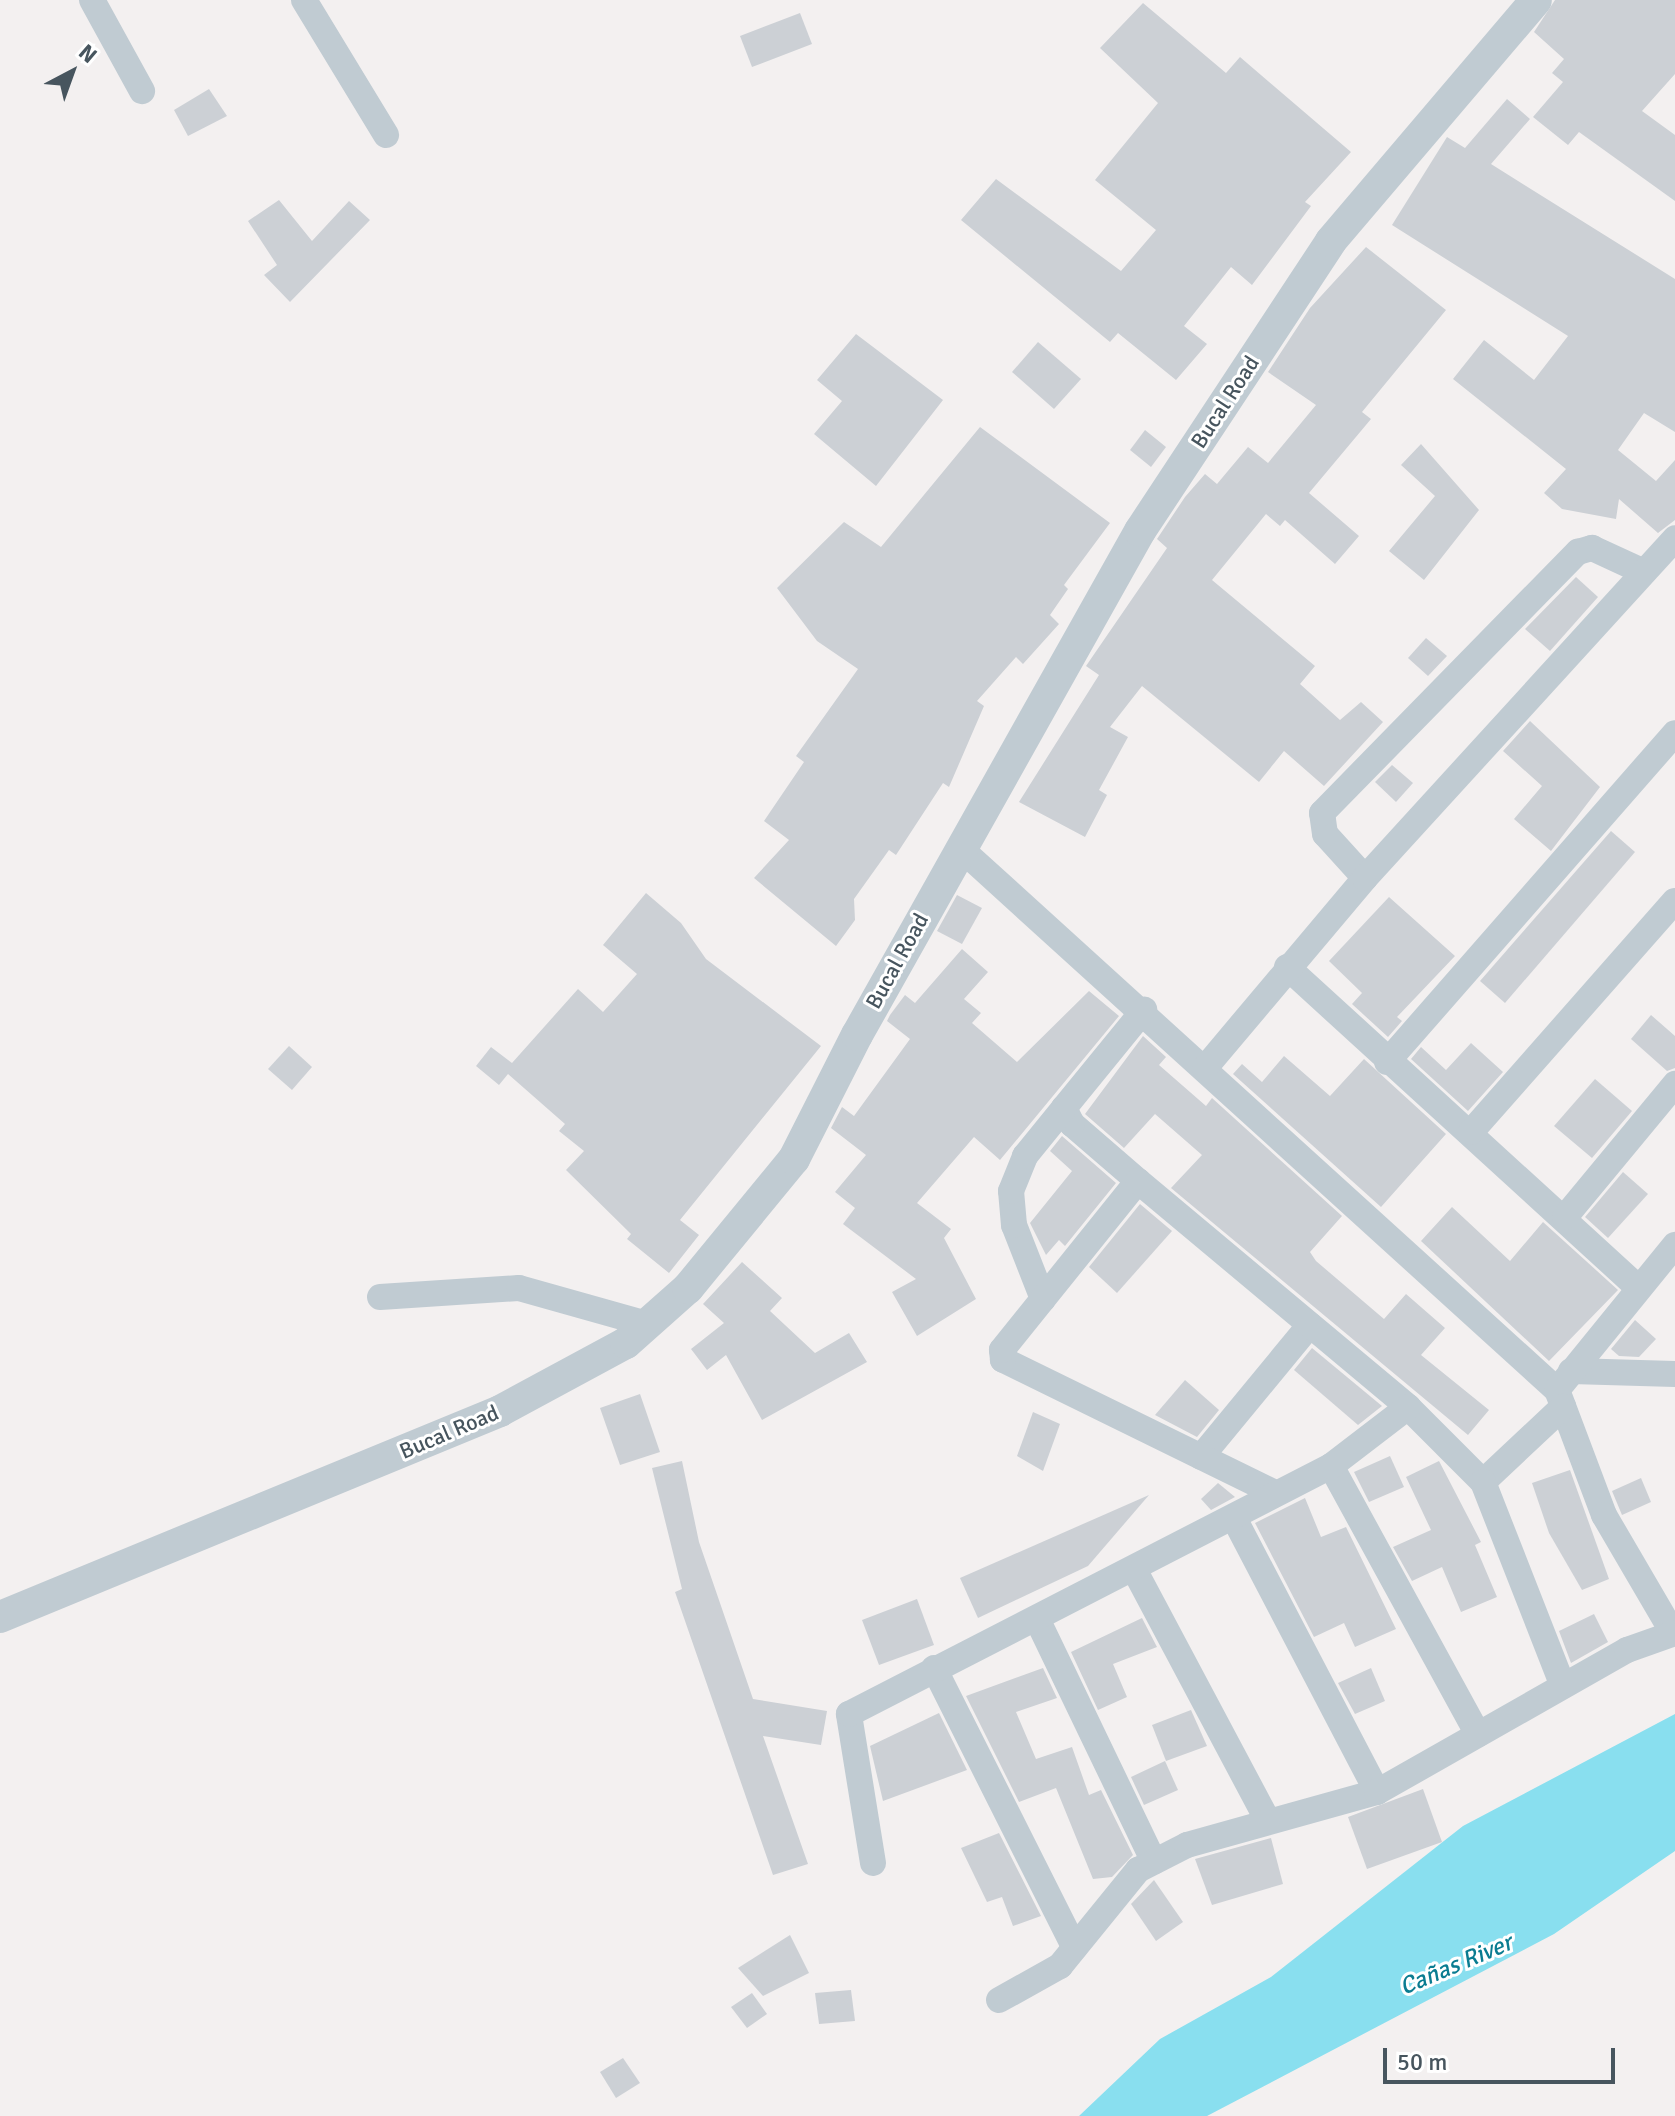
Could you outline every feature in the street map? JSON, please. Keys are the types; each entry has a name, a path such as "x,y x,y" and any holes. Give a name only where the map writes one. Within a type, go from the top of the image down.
{"street":[{"path":"92,0 142,91"},
{"path":"304,0 386,135"},
{"name":"Bucal Road","path":"0,1617 500,1411 647,1324 721,1254 794,1159 960,848 1140,531 1331,241 1536,0"},
{"path":"1205,1068 1365,878 1675,538"},
{"path":"1365,878 1325,834 1322,813 1578,552 1592,548 1644,572"},
{"path":"1387,1062 1675,733"},
{"path":"960,848 1564,1389 1604,1515 1674,1633 1563,1686 1377,1792 1268,1821 1138,1870 1060,1966 999,2000"},
{"path":"1471,1132 1675,901"},
{"path":"1287,967 1387,1062 1471,1132 1638,1287"},
{"path":"1043,1299 1014,1225 1011,1191 1025,1156 1144,1010"},
{"path":"1565,1217 1675,1084"},
{"path":"1064,1108 1072,1124 1408,1407 1483,1482 1563,1686"},
{"path":"1138,1181 1002,1350 1003,1360 1275,1493"},
{"path":"1483,1482 1564,1389 1638,1287 1675,1245"},
{"path":"380,1297 519,1288 647,1324"},
{"path":"1201,1457 1310,1325"},
{"path":"1564,1389 1675,1374"},
{"path":"873,1863 849,1714 934,1668 1038,1621 1331,1466 1408,1407"},
{"path":"1331,1466 1478,1734"},
{"path":"1234,1518 1377,1792"},
{"path":"1135,1571 1268,1821"},
{"path":"1038,1621 1154,1862"},
{"path":"934,1668 1075,1948"}],"water":[{"name":"Cañas River","path":"1675,1714 1675,1851 1554,1934 1207,2116 1079,2116 1160,2039 1271,1977 1463,1826"}],"building":[{"path":"1555,0 1675,0 1675,74 1642,111 1675,135 1675,201 1579,132 1568,145 1533,117 1563,82 1552,73 1564,59 1534,32"},
{"path":"1143,3 1226,73 1240,57 1351,152 1305,202 1311,206 1252,285 1231,267 1184,326 1207,344 1176,380 1118,333 1110,342 961,220 996,179 1121,271 1156,230 1095,180 1158,103 1100,48"},
{"path":"800,13 812,44 752,67 740,36"},
{"path":"209,89 227,116 188,136 174,110"},
{"path":"1507,99 1530,119 1491,164 1675,279 1675,432 1644,413 1618,450 1656,481 1675,460 1675,520 1658,533 1619,499 1616,519 1562,509 1544,493 1566,469 1453,379 1484,340 1534,380 1568,336 1392,225 1447,137 1465,148"},
{"path":"279,200 312,241 349,201 370,220 290,302 264,275 277,265 248,221"},
{"path":"1366,247 1446,310 1362,412 1371,419 1309,493 1359,536 1335,564 1285,520 1280,526 1266,514 1212,580 1315,666 1300,684 1340,720 1361,702 1383,722 1324,786 1284,751 1259,782 1142,686 1110,727 1128,737 1099,790 1107,795 1085,837 1019,802 1099,675 1086,666 1167,548 1157,539 1185,497 1205,474 1217,484 1248,447 1268,463 1316,405 1268,372 1310,308"},
{"path":"856,334 943,400 876,486 814,434 842,401 817,380"},
{"path":"1038,342 1081,379 1054,409 1012,372"},
{"path":"980,427 1110,523 1064,585 1068,589 1050,615 1059,624 1023,664 1016,657 977,701 984,706 949,787 943,783 896,855 889,850 854,899 855,920 836,946 754,878 789,840 764,821 804,762 796,756 858,669 817,641 777,588 844,522 881,547"},
{"path":"1145,430 1166,447 1151,467 1130,450"},
{"path":"1421,444 1479,510 1424,580 1389,551 1435,496 1401,465"},
{"path":"1576,577 1598,597 1550,651 1525,629"},
{"path":"1426,638 1447,656 1428,676 1408,658"},
{"path":"1530,721 1600,787 1551,851 1514,819 1542,786 1503,751"},
{"path":"1392,765 1413,783 1396,802 1375,782"},
{"path":"1611,831 1635,852 1505,1003 1480,981"},
{"path":"646,893 681,923 706,959 821,1046 680,1220 699,1235 669,1273 627,1239 631,1234 566,1170 584,1151 559,1131 565,1124 508,1074 499,1085 476,1066 491,1047 512,1063 578,989 603,1012 637,974 603,945"},
{"path":"957,895 982,908 962,944 937,931"},
{"path":"1389,897 1455,956 1397,1017 1402,1021 1388,1037 1352,1004 1362,993 1329,961"},
{"path":"962,949 988,972 964,999 981,1013 972,1023 1017,1062 1089,991 1119,1016 1000,1160 974,1137 917,1203 951,1229 944,1238 976,1299 917,1336 892,1292 916,1279 843,1224 855,1208 835,1192 866,1155 831,1128 842,1107 854,1116 910,1039 887,1021 890,1015 905,995 915,1003"},
{"path":"1651,1015 1675,1036 1675,1068 1667,1071 1631,1039"},
{"path":"1143,1036 1166,1057 1159,1065 1206,1106 1212,1098 1342,1216 1310,1252 1316,1261 1384,1319 1406,1294 1445,1328 1421,1355 1489,1410 1468,1435 1171,1188 1202,1155 1155,1114 1124,1148 1085,1114"},
{"path":"1471,1043 1503,1072 1468,1111 1411,1059 1421,1047 1446,1070"},
{"path":"289,1046 312,1067 292,1090 268,1069"},
{"path":"1284,1056 1330,1096 1364,1059 1446,1134 1381,1207 1233,1074 1242,1064 1262,1082"},
{"path":"1595,1079 1632,1111 1592,1158 1554,1126"},
{"path":"1062,1136 1116,1183 1065,1246 1059,1240 1046,1255 1030,1223 1072,1171 1050,1151"},
{"path":"1623,1172 1648,1194 1608,1238 1585,1217"},
{"path":"1140,1204 1172,1231 1117,1293 1089,1267"},
{"path":"1452,1207 1510,1261 1543,1222 1618,1290 1549,1361 1421,1241"},
{"path":"742,1262 782,1298 770,1311 815,1353 849,1333 867,1362 762,1420 726,1355 707,1370 691,1349 724,1323 703,1304"},
{"path":"1635,1320 1656,1339 1639,1357 1619,1356 1611,1349"},
{"path":"1312,1348 1382,1406 1358,1425 1294,1370"},
{"path":"1185,1380 1219,1410 1197,1437 1155,1415"},
{"path":"640,1394 660,1452 620,1465 600,1408"},
{"path":"1033,1412 1060,1424 1043,1471 1017,1456"},
{"path":"1390,1456 1404,1487 1369,1502 1354,1472"},
{"path":"682,1461 699,1542 753,1699 827,1711 821,1745 763,1736 808,1864 773,1875 675,1592 682,1589 652,1468"},
{"path":"1439,1461 1481,1542 1475,1545 1497,1597 1461,1612 1442,1567 1412,1581 1393,1547 1431,1530 1406,1477"},
{"path":"1570,1470 1609,1579 1582,1590 1549,1533 1532,1483"},
{"path":"1641,1478 1651,1502 1622,1515 1612,1491"},
{"path":"1218,1483 1235,1497 1211,1510 1201,1499"},
{"path":"1149,1495 1088,1566 978,1618 960,1578"},
{"path":"1305,1498 1321,1537 1346,1527 1396,1629 1355,1647 1344,1623 1314,1637 1255,1523"},
{"path":"917,1599 934,1645 879,1665 862,1620"},
{"path":"1594,1614 1608,1642 1571,1663 1559,1631"},
{"path":"1142,1618 1157,1647 1113,1664 1127,1697 1098,1710 1071,1652"},
{"path":"1043,1668 1057,1698 1016,1712 1036,1759 1072,1747 1089,1795 1101,1790 1133,1855 1112,1877 1093,1879 1056,1788 1019,1802 966,1696"},
{"path":"1371,1668 1385,1701 1355,1714 1338,1683"},
{"path":"1191,1710 1207,1746 1166,1761 1152,1725"},
{"path":"939,1713 967,1770 883,1801 870,1746"},
{"path":"1165,1761 1178,1790 1144,1805 1131,1777"},
{"path":"1423,1789 1442,1842 1367,1869 1348,1817"},
{"path":"999,1833 1041,1916 1013,1926 1002,1897 987,1902 961,1848"},
{"path":"1271,1838 1283,1884 1212,1905 1195,1859"},
{"path":"1154,1880 1183,1922 1156,1941 1131,1904"},
{"path":"790,1935 809,1973 763,1996 738,1968"},
{"path":"851,1990 855,2021 819,2024 815,1993"},
{"path":"752,1993 767,2014 747,2028 731,2007"},
{"path":"623,2058 640,2083 616,2098 600,2072"}]}
